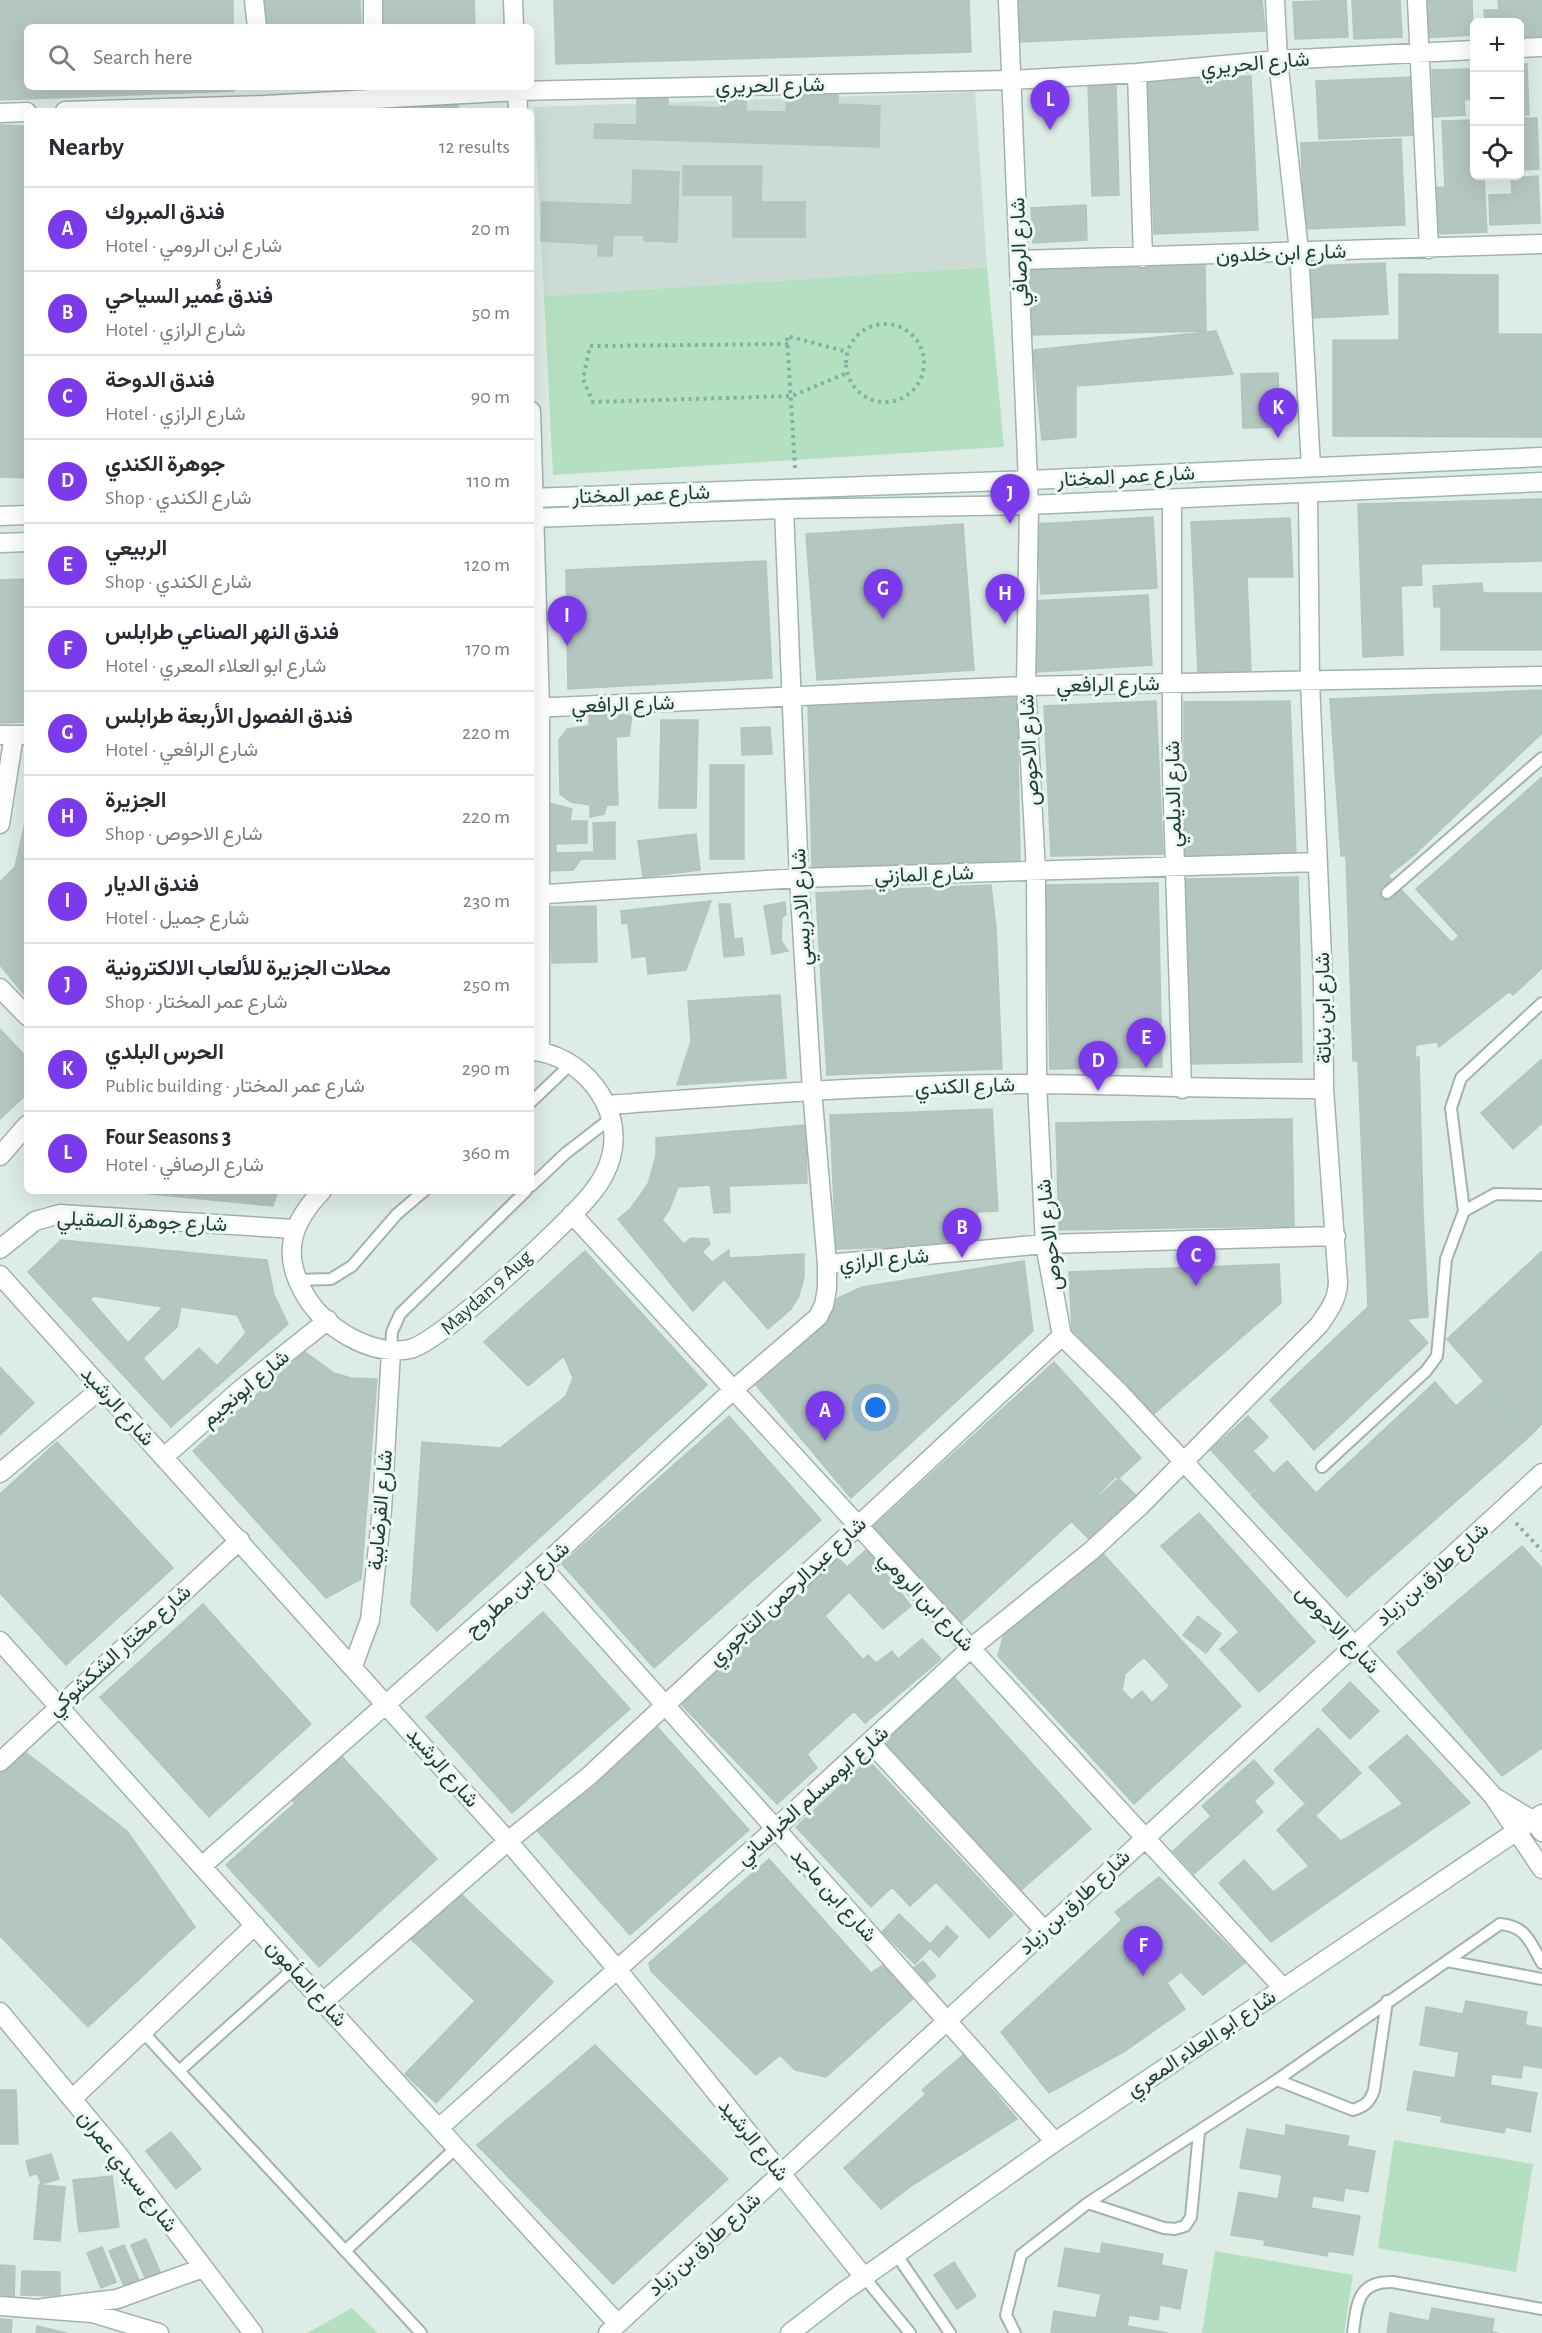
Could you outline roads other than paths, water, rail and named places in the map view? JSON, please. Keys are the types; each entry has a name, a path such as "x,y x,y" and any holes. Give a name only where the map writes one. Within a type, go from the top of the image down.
{"street":[{"path":"254,0 257,24"},
{"path":"372,0 373,24"},
{"path":"513,0 514,24"},
{"name":"شارع الرصافي","path":"1008,0 1029,504"},
{"path":"1275,0 1278,60 1299,251 1311,467"},
{"path":"1417,0 1429,249"},
{"path":"1524,48 1542,47"},
{"name":"شارع الحريري","path":"534,89 1011,80 1137,73 1278,60 1470,50"},
{"path":"1137,73 1143,258"},
{"path":"262,90 264,108"},
{"name":"شارع الحريري","path":"264,108 503,90"},
{"path":"517,90 518,108"},
{"path":"0,113 24,112"},
{"name":"شارع ابن خلدون","path":"1019,260 1542,244"},
{"name":"شارع عمر المختار","path":"534,498 1029,480 1542,457"},
{"name":"شارع عمر المختار","path":"534,518 1172,499 1542,482"},
{"name":"شارع ابن نباتة","path":"1182,1461 1318,1325 1337,1296 1336,1236 1324,1089 1310,681 1308,493"},
{"name":"شارع الديلمي","path":"1172,499 1171,682 1182,1089"},
{"name":"شارع الاحوص","path":"1029,504 1026,686 1036,871 1037,1084 1045,1244 1062,1336 1182,1461 1493,1796"},
{"name":"شارع الادريسي","path":"784,509 799,878 812,1090 827,1264 824,1305"},
{"path":"0,516 24,515"},
{"path":"0,543 24,542"},
{"path":"534,613 536,1051 572,1063 594,1085 608,1112"},
{"name":"شارع الرافعي","path":"535,708 1026,686 1542,676"},
{"path":"0,824 14,735"},
{"name":"شارع المازني","path":"536,895 799,878 1318,862"},
{"path":"0,988 24,1013"},
{"name":"شارع الكندي","path":"608,1112 812,1090 1037,1084 1182,1089 1324,1089"},
{"name":"Maydan 9 Aug","path":"319,1194 307,1207 294,1229 291,1258 296,1280 307,1298 328,1320 363,1343 391,1351 424,1345 452,1324 593,1192 612,1156 608,1112"},
{"path":"0,1156 24,1128"},
{"name":"شارع جوهرة الصقيلي","path":"0,1249 35,1221 60,1214 294,1229"},
{"name":"شارع ابن الرومي","path":"572,1214 1282,1988"},
{"name":"شارع الرازي","path":"827,1264 1045,1244 1336,1236"},
{"name":"شارع الرشيد","path":"0,1275 353,1665 508,1841 617,1969 864,2277"},
{"name":"شارع ابن مطروح","path":"202,1866 542,1567 733,1390 818,1317 824,1305"},
{"name":"شارع ابونجيم","path":"164,1457 241,1389 328,1320"},
{"name":"شارع عبدالرحمن التاجوري","path":"323,2002 508,1841 589,1776 1062,1336"},
{"name":"شارع القرضابية","path":"353,1665 370,1620 382,1510 391,1351"},
{"path":"0,1473 102,1388"},
{"name":"شارع ابومسلم الخراساني","path":"440,2127 871,1743 970,1648 1091,1551 1140,1506 1182,1461"},
{"name":"شارع طارق بن زياد","path":"612,2328 1542,1473"},
{"name":"شارع مختار الشكشوكي","path":"0,1762 240,1540"},
{"name":"شارع ابن ماجد","path":"542,1567 1055,2142"},
{"name":"شارع المأمون","path":"0,1641 293,1969 440,2127 612,2328"},
{"path":"871,1743 1044,1930"},
{"path":"1493,1796 1539,1822"},
{"path":"1493,1796 1542,1869"},
{"name":"شارع ابو العلاء المعري","path":"790,2333 864,2277 1055,2142 1516,1833 1539,1822"},
{"path":"72,2099 255,1925"},
{"name":"شارع سيدي عمران","path":"0,2012 72,2099 253,2333"},
{"path":"43,2308 117,2299 203,2268"},
{"path":"0,2306 92,2313 159,2333"}],"lane":[{"path":"1387,892 1542,759"},
{"path":"1322,1467 1426,1371 1437,1356 1446,1259 1464,1211 1451,1108 1461,1078 1542,1003"},
{"path":"534,1099 572,1063"},
{"path":"534,1183 608,1112"},
{"path":"296,1280 331,1279 352,1266 397,1215 421,1194"},
{"path":"391,1351 392,1332 400,1314 523,1194"},
{"path":"1464,1211 1495,1194 1542,1195"},
{"path":"1015,2333 1006,2315 1021,2255 1088,2203 1277,2080 1500,1924 1515,1925 1526,1935 1542,1963"},
{"path":"1447,1961 1542,1979"},
{"path":"179,2071 293,1969"},
{"path":"1277,2080 1353,2110 1363,2107 1370,2100 1374,2090 1387,2001"},
{"path":"143,2032 421,2333"},
{"path":"1088,2203 1164,2228 1176,2229 1185,2226 1191,2217 1199,2132"},
{"path":"345,2251 457,2147"},
{"path":"896,2254 950,2333"},
{"path":"864,2277 910,2333"},
{"path":"1353,2333 1358,2304 1364,2291 1376,2282 1393,2282 1542,2308"}],"place":[{"name":"Four Seasons 3","path":"1050,130"},
{"name":"الحرس البلدي","path":"1278,438"},
{"name":"محلات الجزيرة للألعاب الالكترونية","path":"1010,524"},
{"name":"فندق الفصول الأربعة طرابلس","path":"883,619"},
{"name":"الجزيرة","path":"1005,624"},
{"name":"فندق الديار","path":"567,646"},
{"name":"الربيعي","path":"1146,1068"},
{"name":"جوهرة الكندي","path":"1098,1091"},
{"name":"فندق عُُمير السياحي","path":"962,1258"},
{"name":"فندق الدوحة","path":"1196,1286"},
{"name":"فندق المبروك","path":"825,1441"},
{"name":"فندق النهر الصناعي طرابلس","path":"1143,1976"}]}
